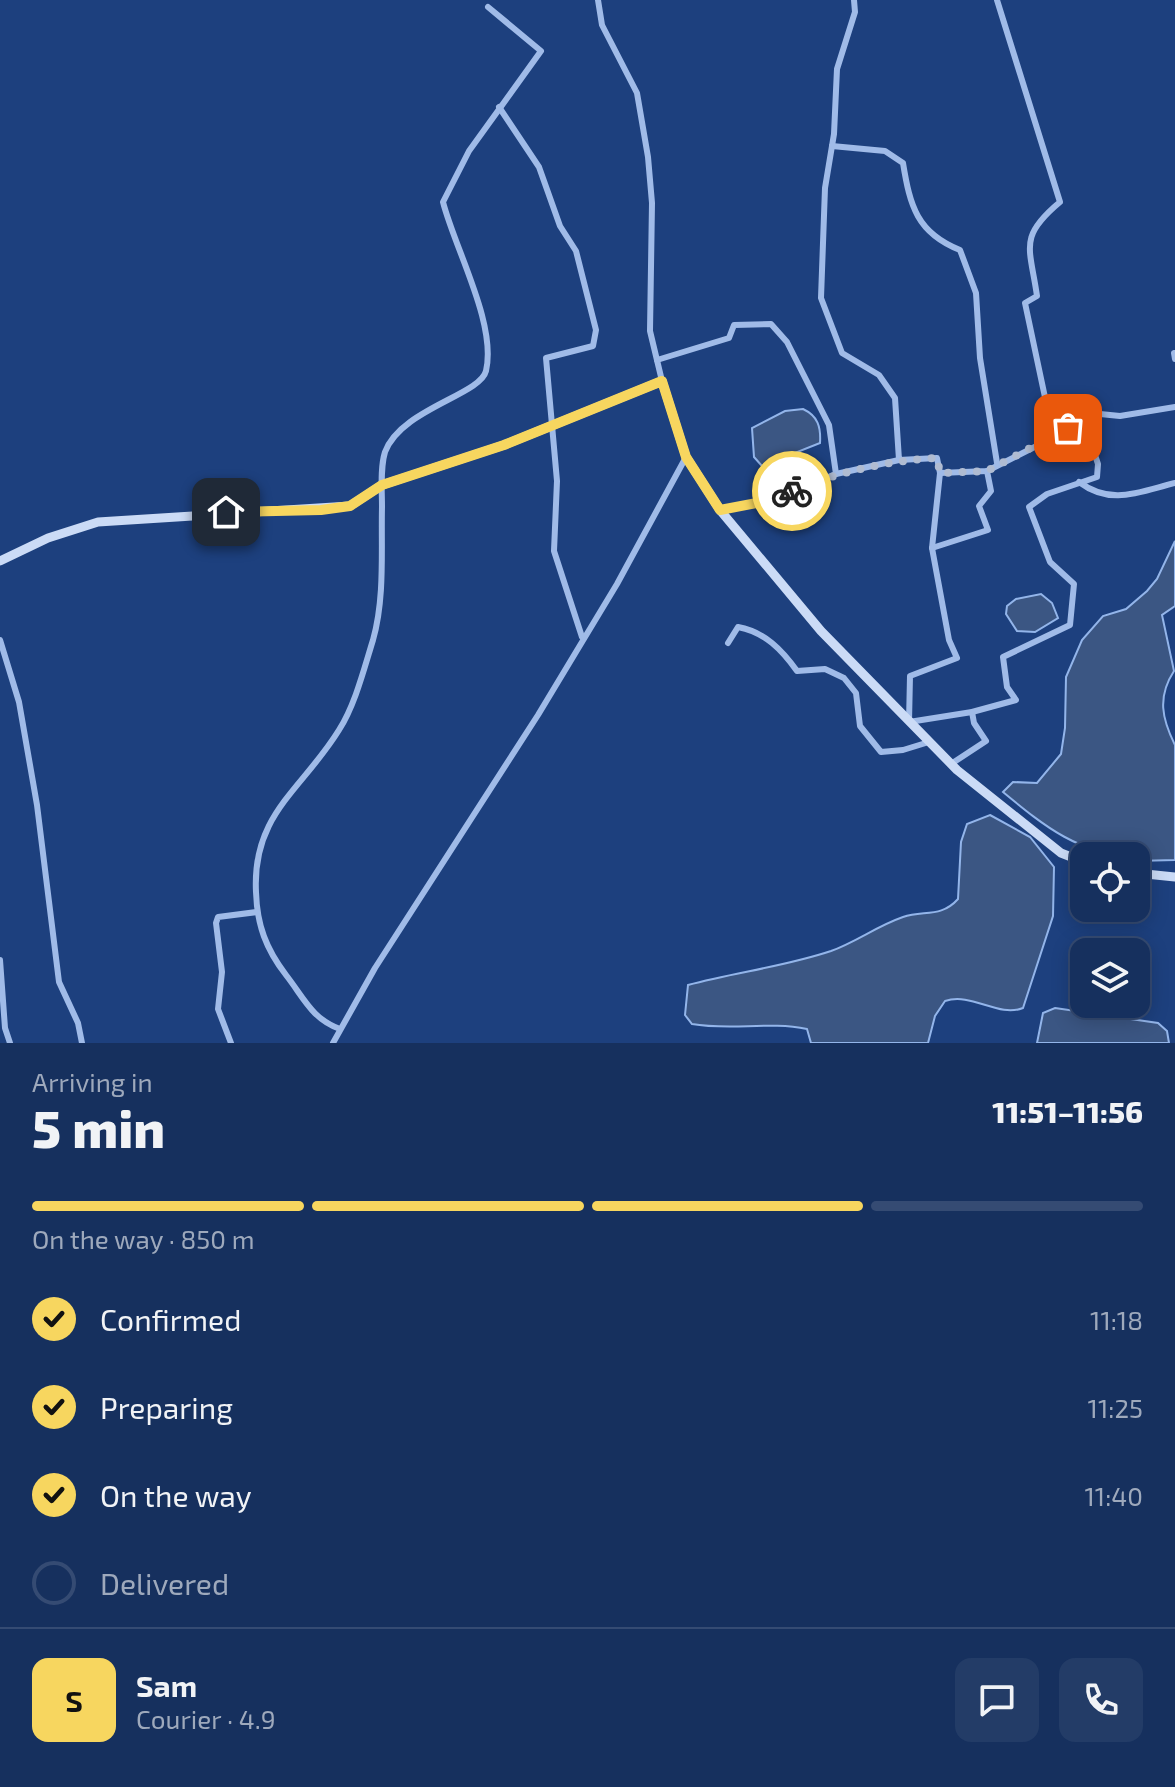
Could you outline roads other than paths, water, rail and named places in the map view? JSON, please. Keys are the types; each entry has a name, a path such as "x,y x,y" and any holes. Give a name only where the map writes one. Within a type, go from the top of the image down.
{"main road":[{"path":"0,561 48,538 98,522 226,512 339,509 382,485 504,445 662,381 686,457 720,510 821,631 951,764 1061,853 1070,857"},
{"path":"1150,874 1175,877"}],"street":[{"path":"598,0 602,25 637,93 644,131 652,203 650,331 662,381"},
{"path":"854,0 855,12 837,69 832,146 825,188 821,298 824,313 842,353 879,375 895,398 899,460"},
{"path":"997,0 1060,202 1035,223 1029,244 1037,296 1025,303 1053,435"},
{"path":"340,1029 324,1023 312,1012 268,950 257,912 255,868 260,839 274,814 312,770 341,727 374,636 381,580 385,452 406,422 478,383 486,371 485,335 476,290 453,241 443,202 469,151 541,51 488,7"},
{"path":"499,107 539,167 560,226 576,251 596,330 593,346 546,358 557,481 554,551 582,637"},
{"path":"832,146 885,151 903,163 908,195 922,224 938,241 960,250 976,293 980,358 997,463"},
{"path":"657,360 729,338 734,325 771,324 787,342 829,425 836,474"},
{"path":"1174,353 1175,359"},
{"path":"940,473 987,471 997,463 1100,414 1120,416 1175,407"},
{"path":"720,510 767,501 836,474 899,460 937,458 940,473 932,548 949,640 957,658 910,676 909,722 972,712 1016,700 1007,687 1003,657 1070,625 1074,584 1050,562 1029,507 1047,494 1097,477 1098,464 1083,420"},
{"path":"333,1043 452,846 538,715 582,637 617,584 686,457"},
{"path":"932,548 988,530 979,506 991,491 987,471"},
{"path":"1079,482 1097,496 1123,495 1175,483"},
{"path":"728,643 738,627 752,629 773,642 797,671 825,669 844,678 856,693 860,726 881,752 903,750 929,742"},
{"path":"0,640 19,702 37,805 59,982 78,1023 82,1043"},
{"path":"951,764 986,741 974,723 972,712"},
{"path":"231,1043 218,1009 222,972 216,923 218,917 257,912"},
{"path":"0,960 5,1028 10,1043"}],"water":[{"path":"803,409 818,423 820,443 762,466 754,457 752,428 785,411"},
{"path":"1175,541 1175,606 1162,615 1174,671 1165,690 1163,708 1175,745 1175,860 1150,861 1150,842 1075,842 1033,816 1003,792 1013,782 1037,783 1061,754 1066,677 1082,640 1103,616 1126,609 1157,579"},
{"path":"1041,594 1052,603 1058,618 1035,632 1017,631 1006,614 1007,606 1016,599"},
{"path":"990,815 1030,837 1054,867 1053,916 1023,1008 1004,1010 965,1000 945,1001 935,1016 928,1043 811,1043 807,1029 707,1026 692,1024 685,1015 688,985 813,957 903,917 939,911 952,905 958,899 961,842 967,824"},
{"path":"1055,1008 1070,1010 1070,1018 1124,1018 1158,1023 1167,1031 1169,1043 1037,1043 1043,1013"}]}
